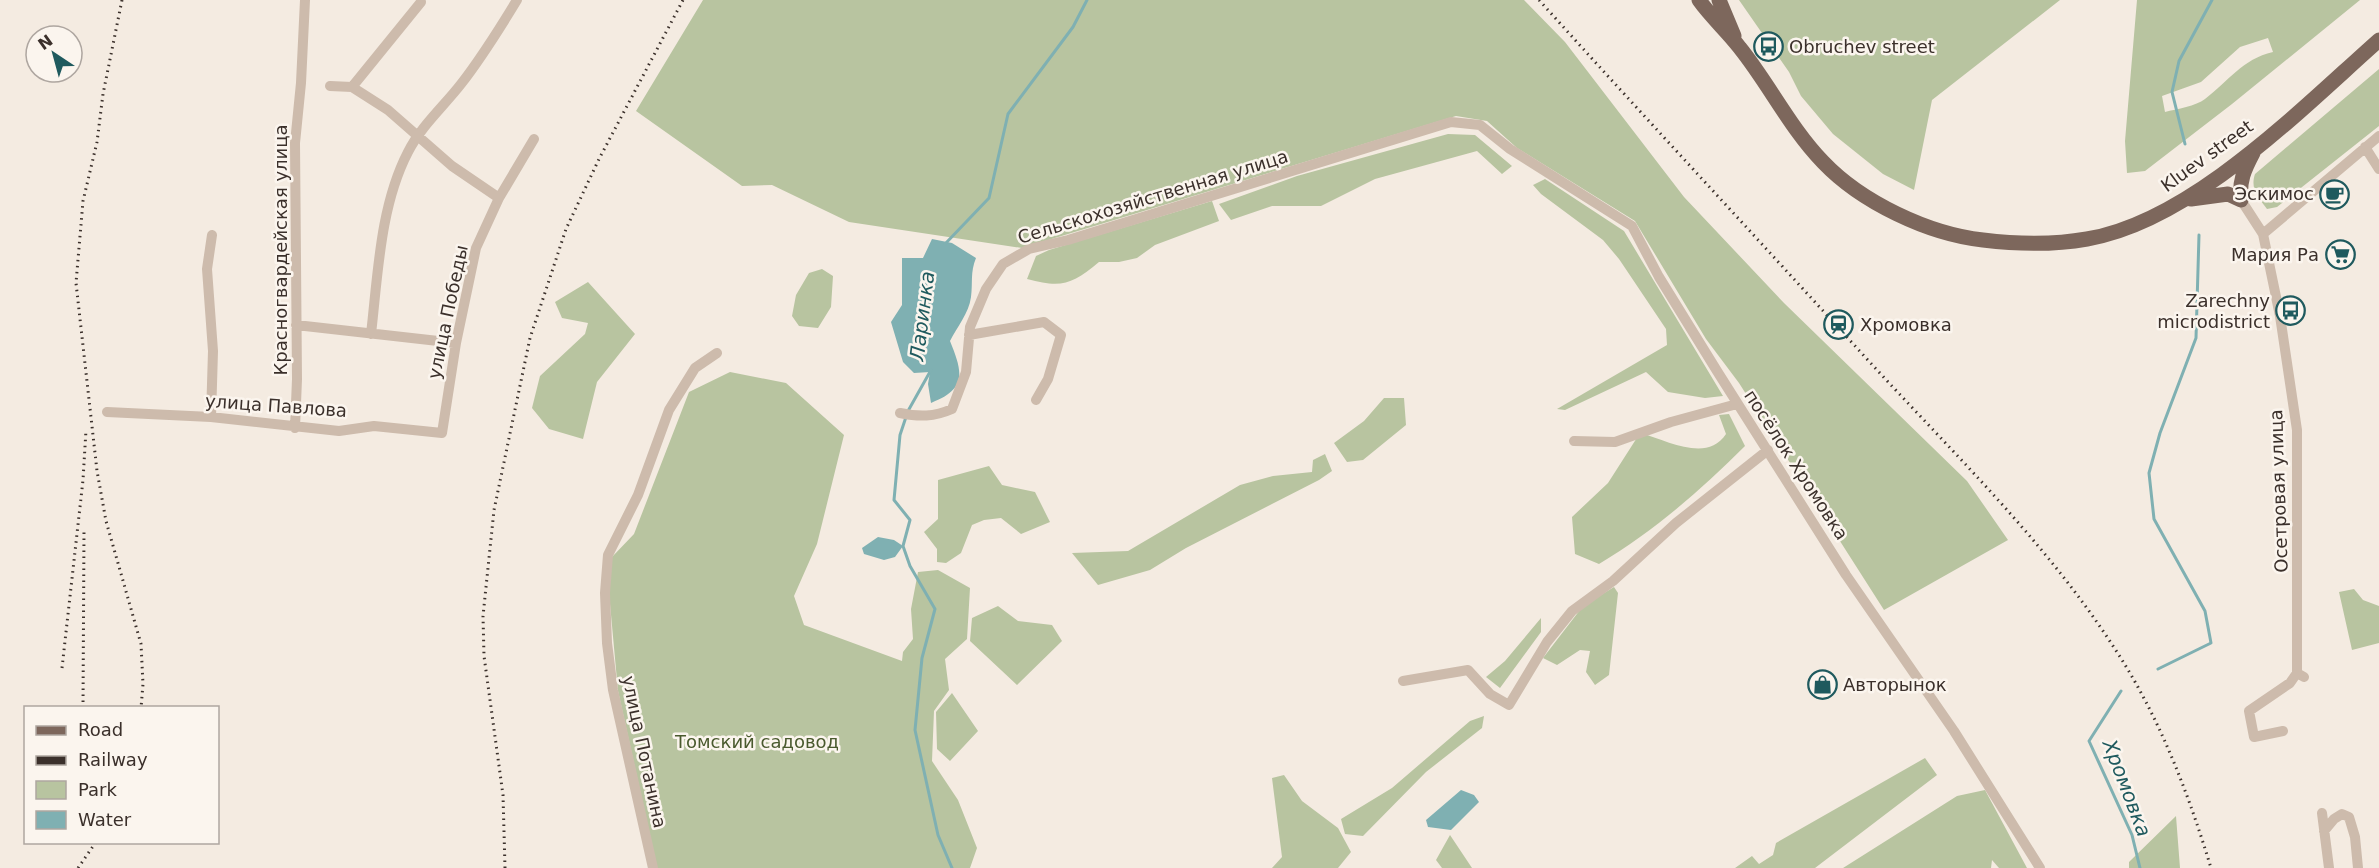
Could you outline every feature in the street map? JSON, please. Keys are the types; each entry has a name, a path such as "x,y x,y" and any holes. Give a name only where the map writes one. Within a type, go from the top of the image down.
{"main road":[{"name":"Kluev street","path":"1699,0 1714,21 1739,47 1824,162 1883,206 1944,234 2004,243 2087,240 2140,223 2185,200 2257,145 2379,40"},
{"path":"1719,0 1739,47"},
{"path":"2185,200 2228,194 2241,200 2240,186 2243,172 2257,145"}],"street":[{"name":"Красногвардейская улица","path":"295,428 295,143 301,83 304,0"},
{"path":"371,334 379,263 393,192 416,137 462,83 517,0"},
{"path":"352,87 421,2"},
{"path":"330,86 352,87 388,110 416,137 452,166 499,198"},
{"name":"Сельскохозяйственная улица","path":"900,413 913,416 939,415 952,409 966,372 969,335 986,289 1003,264 1029,249 1068,240 1451,122 1480,125"},
{"name":"посёлок Хромовка","path":"1480,125 1510,149 1632,226 1659,277 1737,404 1846,575 1954,731 2040,868"},
{"path":"2263,234 2379,136"},
{"name":"улица Победы","path":"442,433 456,343 476,248 499,198 534,140"},
{"path":"2365,147 2379,169"},
{"name":"Осетровая улица","path":"2241,200 2263,234 2280,316 2297,430 2301,675 2249,711 2254,737 2283,730"},
{"path":"211,417 213,351 207,269 212,235"},
{"path":"969,335 1044,322 1061,335 1048,379 1036,400"},
{"path":"296,326 456,343"},
{"name":"улица Потанина","path":"653,868 620,733 607,643 605,593 608,555 638,495 669,410 696,368 717,353"},
{"path":"1574,441 1615,442 1671,422 1737,404"},
{"name":"улица Павлова","path":"107,412 211,417 295,428 339,430 374,426 442,433"},
{"path":"1403,681 1468,670 1490,694 1509,705 1547,642 1572,611 1613,581 1676,523 1768,450"},
{"path":"2322,813 2329,868"},
{"path":"2324,831 2334,819 2342,814 2349,817 2355,837 2358,868"}],"green space":[{"path":"703,0 1524,0 1565,42 1684,197 1784,303 1967,481 2008,540 1884,610 1739,383 1706,339 1635,221 1517,148 1487,121 1456,116 1022,248 849,222 772,185 742,186 636,111"},
{"path":"1739,0 2060,0 1932,100 1914,190 1883,174 1833,134 1801,96 1789,72"},
{"path":"2137,0 2360,0 2145,171 2127,173 2125,141","holes":["2268,38 2273,52 2244,65 2201,101 2165,112 2162,96 2201,82 2240,47"]},
{"path":"2379,69 2379,126 2277,207 2267,209 2254,189 2255,174"},
{"path":"1448,134 1475,135 1512,166 1502,174 1477,151 1375,179 1321,206 1272,206 1231,220 1219,204 1297,176"},
{"path":"1545,179 1624,231 1723,396 1705,398 1668,392 1646,372 1565,410 1557,409 1667,345 1666,329 1619,259 1603,240 1541,194 1533,185"},
{"path":"1212,201 1219,221 1155,245 1137,258 1119,262 1099,262 1081,276 1058,284 1027,279 1036,256 1049,250"},
{"path":"822,269 833,276 831,307 818,328 799,326 792,316 796,295 809,273"},
{"path":"588,282 635,334 597,382 583,439 549,429 532,408 540,376 585,334 588,323 562,318 555,302"},
{"name":"Томский садовод","path":"730,372 786,383 844,435 817,544 794,596 804,625 902,661 903,652 913,639 911,609 918,572 938,570 970,588 967,639 945,659 949,690 934,711 932,761 958,800 977,848 970,868 657,868 618,691 609,593 612,557 634,534 689,392"},
{"path":"1384,398 1404,398 1406,425 1363,460 1347,462 1334,443 1364,421"},
{"path":"1729,414 1745,446 1711,479 1658,524 1599,564 1575,554 1572,517 1608,483 1640,433 1687,447 1698,449 1709,447 1718,443 1726,434 1719,415"},
{"path":"1325,454 1332,471 1319,480 1186,548 1150,570 1098,585 1072,553 1128,551 1240,485 1273,476 1312,472 1313,460"},
{"path":"989,466 1002,485 1035,492 1050,522 1021,534 1001,518 984,520 972,525 961,553 946,563 937,562 937,549 924,532 938,519 938,480"},
{"path":"1614,587 1618,593 1609,675 1595,685 1586,672 1590,651 1580,650 1557,665 1543,658 1583,606"},
{"path":"2354,589 2363,600 2379,606 2379,643 2352,650 2339,592"},
{"path":"998,606 1018,621 1052,625 1062,641 1017,685 970,641 972,618"},
{"path":"1541,618 1541,632 1500,688 1486,677 1505,661"},
{"path":"952,693 978,731 950,761 937,749 936,712"},
{"path":"1484,716 1482,728 1426,772 1363,836 1345,834 1341,819 1392,788 1470,721"},
{"path":"1925,758 1937,775 1815,868 1735,868 1752,856 1759,864 1773,855 1776,843"},
{"path":"1284,775 1302,801 1338,828 1351,852 1338,868 1272,868 1282,857 1272,778"},
{"path":"1985,790 2027,868 1999,868 1992,860 1991,868 1843,868 1957,796"},
{"path":"2176,816 2180,868 2129,868 2129,862"},
{"path":"1450,835 1472,868 1442,868 1436,860"}],"water":[{"path":"932,239 952,243 976,258 972,273 970,303 950,341 958,362 959,379 951,392 931,403 928,384 930,372 914,373 903,362 891,322 902,305 902,258 923,258"},
{"path":"878,537 894,540 903,546 895,557 884,560 864,554 862,548"},
{"path":"1461,790 1474,795 1479,802 1451,830 1428,827 1426,820"}],"waterway":[{"name":"Ларинка","path":"945,244 989,198 1008,114 1073,27 1087,0"},
{"name":"Хромовка","path":"2185,144 2172,92 2179,61 2212,0"},
{"name":"Хромовка","path":"2158,669 2211,643 2205,611 2154,519 2149,473 2160,433 2196,338 2199,235"},
{"name":"Ларинка","path":"908,411 931,370"},
{"name":"Ларинка","path":"906,417 900,435 894,500 910,520 903,546 910,566 935,609 922,658 915,730 938,835 952,868"},
{"name":"Хромовка","path":"2121,691 2089,741 2132,835 2140,868"}],"railway":[{"path":"122,0 103,94 97,142 83,201 76,283 97,471 106,521 141,644 143,684 141,706"},
{"path":"505,868 503,795 484,656 483,616 494,510 530,338 566,229 599,159 683,0"},
{"path":"1539,0 1997,499 2059,572 2115,649 2159,728 2182,783 2211,868"},
{"path":"62,668 83,480 86,430"},
{"path":"83,706 84,530"},
{"path":"78,868 95,844"}],"place":[{"name":"Obruchev street","path":"1768,47"},
{"name":"Эскимос","path":"2335,194"},
{"name":"Мария Ра","path":"2340,255"},
{"name":"Zarechny microdistrict","path":"2291,311"},
{"name":"Хромовка","path":"1839,325"},
{"name":"Авторынок","path":"1822,685"}]}
